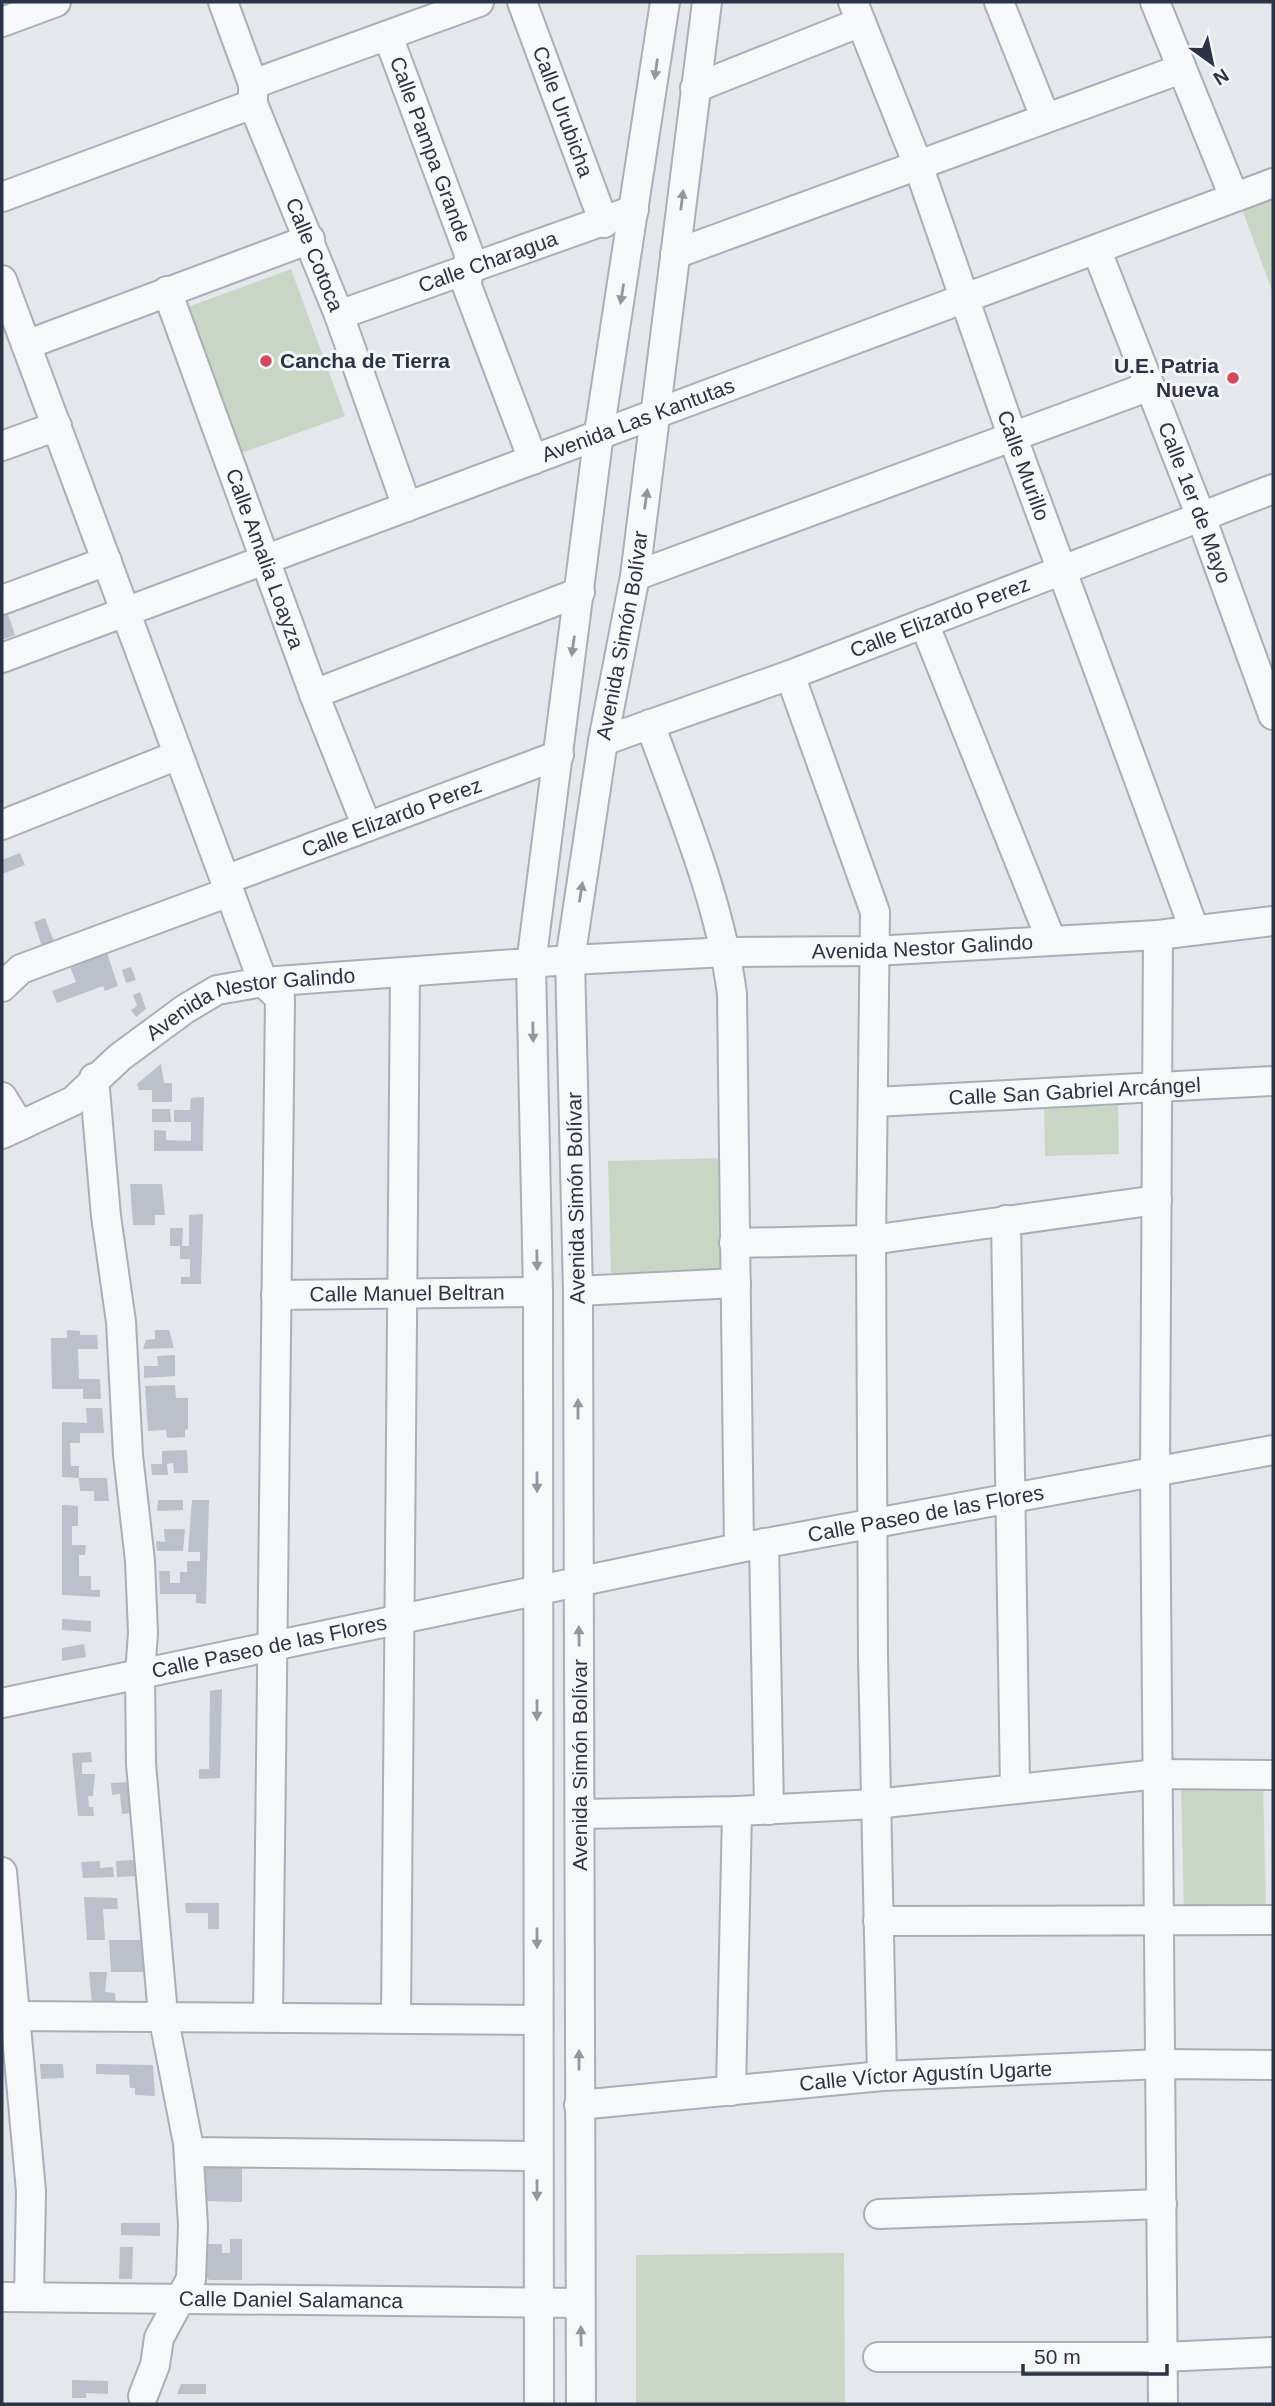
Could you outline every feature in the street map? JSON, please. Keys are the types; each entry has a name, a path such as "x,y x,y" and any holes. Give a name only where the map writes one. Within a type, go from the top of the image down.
{"street":[{"path":"2,22 56,2"},
{"name":"Calle Cotoca","path":"223,2 253,94 339,315 407,507"},
{"path":"2,197 388,36 479,2"},
{"name":"Calle Urubicha","path":"522,2 604,223"},
{"name":"Avenida Simón Bolívar","path":"539,2404 536,2156 538,1292 531,964 599,433 666,2"},
{"name":"Avenida Simón Bolívar","path":"581,2404 578,1291 570,960 603,741 635,576 658,411 707,2"},
{"path":"999,2 1045,117"},
{"path":"1154,2 1234,197"},
{"path":"695,88 857,12"},
{"name":"Calle Murillo","path":"857,12 918,165 1013,438 1194,929"},
{"name":"Calle Pampa Grande","path":"388,36 469,254 467,286 533,460"},
{"path":"675,254 1181,69"},
{"name":"Avenida Las Kantutas","path":"2,658 1273,183"},
{"name":"Calle Charagua","path":"339,315 604,223 634,210"},
{"path":"26,345 310,239"},
{"name":"Calle 1er de Mayo","path":"1097,251 1201,517 1273,715"},
{"path":"3,289 57,426 263,982 280,998 268,2016"},
{"name":"Calle Amalia Loayza","path":"167,291 314,694 367,827"},
{"path":"635,576 1150,386"},
{"path":"2,446 57,426"},
{"name":"Calle Elizardo Perez","path":"603,741 790,675 1273,489"},
{"path":"2,600 107,561"},
{"path":"314,694 580,592"},
{"path":"923,623 1051,940"},
{"path":"790,675 875,912 872,1240 875,1804 882,2076"},
{"path":"650,724 701,866 727,952 732,994 734,1243 769,1810"},
{"path":"2,825 178,755"},
{"name":"Calle Elizardo Perez","path":"2,987 20,969 367,827 559,755"},
{"name":"Avenida Nestor Galindo","path":"11,1130 73,1101 94,1078 154,1030 217,990 263,982 405,974 570,960 727,952 874,951 1158,935 1273,921"},
{"path":"1158,935 1155,1471 1163,2404"},
{"path":"396,2017 405,974"},
{"path":"94,1078 106,1216 121,1322 127,1443 140,1561 143,1633 140,1674 141,1764 163,2015 189,2152 193,2255 191,2279 184,2298 159,2338 155,2365 144,2396"},
{"name":"Calle San Gabriel Arcángel","path":"875,1102 1273,1081"},
{"path":"2,1097 11,1130"},
{"path":"734,1243 872,1240 1157,1200"},
{"path":"1006,1220 1015,1789"},
{"path":"578,1291 736,1283"},
{"name":"Calle Manuel Beltran","path":"276,1295 404,1296 538,1292"},
{"name":"Calle Paseo de las Flores","path":"2,1703 752,1546 1011,1496 1273,1450"},
{"path":"581,1814 769,1810 875,1804 1158,1774 1273,1775"},
{"path":"730,2091 737,1811"},
{"path":"2,1872 31,2192 16,2297"},
{"path":"878,1921 1273,1920"},
{"path":"13,2015 538,2020"},
{"name":"Calle Víctor Agustín Ugarte","path":"579,2105 882,2076 1161,2064 1273,2065"},
{"path":"189,2152 536,2156"},
{"path":"879,2214 1162,2204"},
{"name":"Calle Daniel Salamanca","path":"16,2297 580,2303"},
{"path":"878,2357 1163,2357 1273,2352"}],"green space":[{"path":"1273,192 1273,293 1240,204"},
{"name":"Cancha de Tierra","path":"291,269 345,416 241,453 188,307"},
{"path":"1118,1105 1119,1154 1045,1156 1044,1107"},
{"path":"724,1158 727,1271 611,1273 608,1161"},
{"path":"1263,1784 1266,1910 1184,1912 1181,1787"},
{"path":"844,2253 845,2404 636,2404 636,2255"}],"building":[{"path":"7,611 15,635 2,640 2,613"},
{"path":"20,853 25,865 2,874 2,860"},
{"path":"45,918 54,942 42,947 34,922"},
{"path":"107,953 118,986 105,991 103,986 57,1003 52,991 76,982 70,967"},
{"path":"131,967 136,980 126,983 122,970"},
{"path":"140,992 146,1009 136,1017 131,1010 137,1006 133,995"},
{"path":"161,1064 164,1083 172,1083 172,1102 152,1102 152,1090 139,1090 137,1084"},
{"path":"204,1097 203,1151 154,1151 154,1130 166,1131 166,1140 191,1141 191,1122 174,1122 174,1110 190,1110 191,1098"},
{"path":"152,1109 170,1109 171,1122 152,1122"},
{"path":"130,1184 162,1184 165,1215 155,1215 155,1225 133,1225"},
{"path":"203,1214 201,1284 181,1284 181,1277 190,1277 190,1259 180,1259 180,1246 170,1246 170,1228 183,1228 182,1246 189,1246 189,1215"},
{"path":"67,1330 80,1331 80,1335 97,1335 98,1349 78,1349 79,1379 100,1379 101,1399 83,1399 83,1389 52,1389 51,1338 67,1338"},
{"path":"155,1330 169,1330 174,1348 143,1349 146,1340 155,1339"},
{"path":"175,1355 175,1376 144,1378 144,1366 158,1366 157,1356"},
{"path":"175,1385 176,1398 188,1398 188,1429 185,1430 185,1437 167,1438 166,1430 148,1431 145,1386"},
{"path":"86,1408 102,1408 104,1433 80,1433 80,1443 70,1443 71,1466 79,1466 79,1478 62,1477 62,1422 87,1423"},
{"path":"187,1450 188,1473 174,1473 173,1463 167,1464 168,1475 152,1475 151,1464 162,1464 162,1451"},
{"path":"79,1478 107,1478 109,1501 94,1501 94,1491 80,1491"},
{"path":"158,1500 183,1500 183,1510 157,1511"},
{"path":"192,1500 209,1500 206,1604 196,1603 196,1594 160,1594 159,1571 170,1571 170,1583 180,1583 180,1572 187,1572 187,1561 200,1561 200,1552 188,1552"},
{"path":"62,1505 78,1506 78,1526 72,1526 72,1545 86,1545 85,1555 79,1555 79,1576 91,1576 91,1590 100,1590 100,1597 62,1595"},
{"path":"164,1529 185,1529 183,1551 157,1551 156,1541 165,1542"},
{"path":"62,1619 91,1621 91,1632 62,1630"},
{"path":"84,1644 86,1657 62,1661 62,1648"},
{"path":"222,1689 220,1778 199,1779 199,1769 209,1769 210,1691"},
{"path":"91,1752 92,1762 82,1763 82,1774 95,1774 93,1796 88,1796 89,1807 93,1807 94,1816 78,1816 72,1753"},
{"path":"130,1782 132,1813 122,1814 120,1794 112,1795 111,1783"},
{"path":"136,1860 137,1876 117,1877 116,1861"},
{"path":"100,1861 100,1868 113,1867 114,1877 83,1878 81,1862"},
{"path":"84,1897 117,1898 118,1909 103,1909 105,1940 87,1940"},
{"path":"185,1903 219,1903 219,1929 208,1929 208,1913 186,1913"},
{"path":"109,1940 142,1940 145,1972 111,1972"},
{"path":"89,1972 107,1972 105,1992 115,1993 116,2005 92,2004"},
{"path":"40,2064 63,2064 64,2078 41,2079"},
{"path":"96,2064 153,2065 155,2096 135,2095 135,2088 130,2088 129,2075 96,2074"},
{"path":"210,2165 242,2165 242,2202 204,2201 205,2169"},
{"path":"121,2223 160,2223 160,2236 121,2235"},
{"path":"230,2239 242,2239 242,2280 209,2280 203,2272 203,2244 222,2244 222,2253 230,2253"},
{"path":"120,2247 133,2247 132,2279 119,2279"},
{"path":"72,2380 108,2381 108,2394 86,2393 86,2398 72,2398"},
{"path":"181,2384 206,2384 206,2394 177,2394"}],"place":[{"name":"Cancha de Tierra","path":"266,361"},
{"name":"U.E. Patria Nueva","path":"1233,378"}]}
